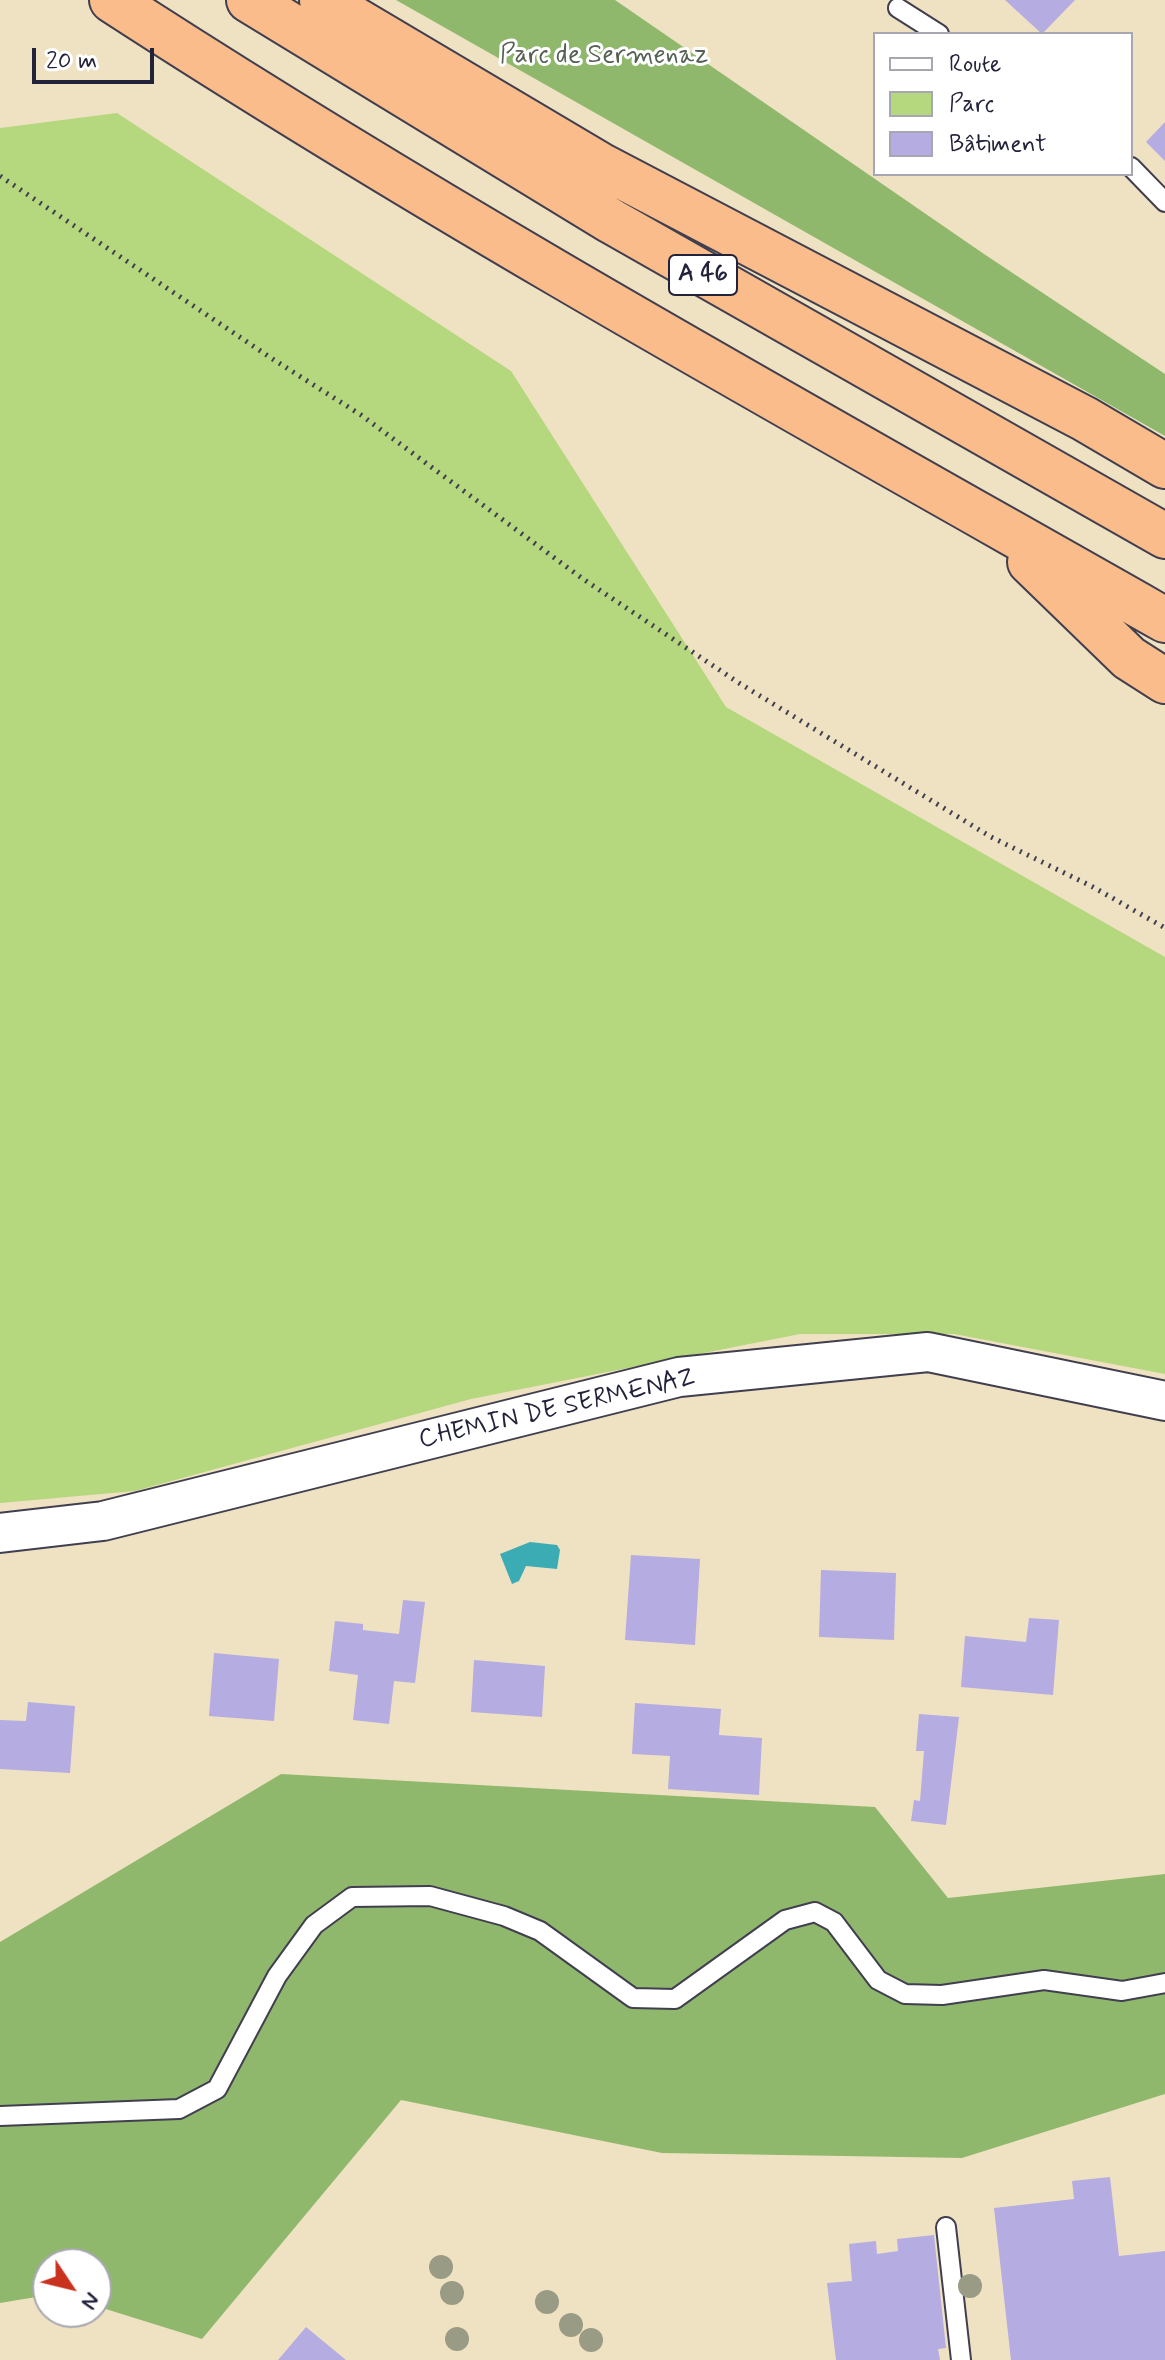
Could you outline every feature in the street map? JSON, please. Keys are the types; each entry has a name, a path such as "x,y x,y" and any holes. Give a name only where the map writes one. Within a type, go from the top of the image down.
{"highway":[{"name":"A 46","path":"112,0 253,91 501,241 1165,620"},
{"name":"A 46","path":"249,0 623,229 1165,536"},
{"path":"322,0 613,172 1085,419 1165,466"},
{"path":"985,518 1129,658 1165,681"}],"street":[{"name":"CHEMIN DE SERMENAZ","path":"0,1533 103,1521 679,1377 928,1352 1165,1401"}],"lane":[{"path":"898,8 936,32"},
{"path":"1133,169 1165,202"},
{"path":"0,2116 179,2109 217,2089 277,1976 314,1925 352,1897 430,1896 504,1916 540,1931 633,1998 675,1999 785,1920 815,1912 834,1922 878,1980 905,1994 942,1995 1044,1980 1122,1991 1165,1983"},
{"path":"946,2227 961,2360"}],"path":[{"path":"0,176 361,415 583,579 739,683 991,837 1093,887 1165,928"}],"green space":[{"name":"Parc de Sermenaz","path":"396,0 615,0 984,254 1165,374 1165,436"},
{"path":"117,113 511,371 726,707 1165,957 1165,1374 954,1334 800,1334 471,1399 135,1491 0,1503 0,128"},
{"path":"281,1774 875,1807 948,1898 1165,1874 1165,2094 962,2158 662,2153 401,2100 202,2339 112,2311 112,2248 32,2248 32,2298 0,2303 0,1942"}],"water":[{"path":"530,1542 557,1545 560,1550 557,1569 526,1566 519,1581 512,1584 500,1554"}],"building":[{"path":"1005,0 1075,0 1044,32 1040,32"},
{"path":"1165,122 1165,161 1146,142"},
{"path":"631,1555 700,1559 695,1645 625,1640"},
{"path":"821,1570 896,1573 894,1640 819,1637"},
{"path":"403,1600 425,1602 415,1683 394,1681 389,1724 353,1720 358,1675 329,1671 335,1621 363,1624 363,1630 399,1634"},
{"path":"1029,1618 1059,1620 1053,1695 961,1687 965,1636 1026,1642"},
{"path":"214,1653 279,1659 274,1721 209,1716"},
{"path":"474,1660 545,1666 542,1717 471,1712"},
{"path":"28,1702 75,1706 70,1773 0,1769 0,1720 26,1721"},
{"path":"635,1703 721,1709 719,1735 762,1738 759,1795 668,1789 670,1756 632,1754"},
{"path":"919,1714 959,1717 946,1825 911,1821 914,1800 920,1801 924,1751 916,1751"},
{"path":"1110,2177 1119,2256 1165,2251 1165,2360 1011,2360 994,2208 1074,2199 1072,2181"},
{"path":"934,2235 946,2348 938,2349 940,2360 836,2360 827,2283 852,2281 849,2244 876,2241 877,2254 898,2251 897,2239"},
{"path":"306,2327 346,2360 278,2360"}]}
